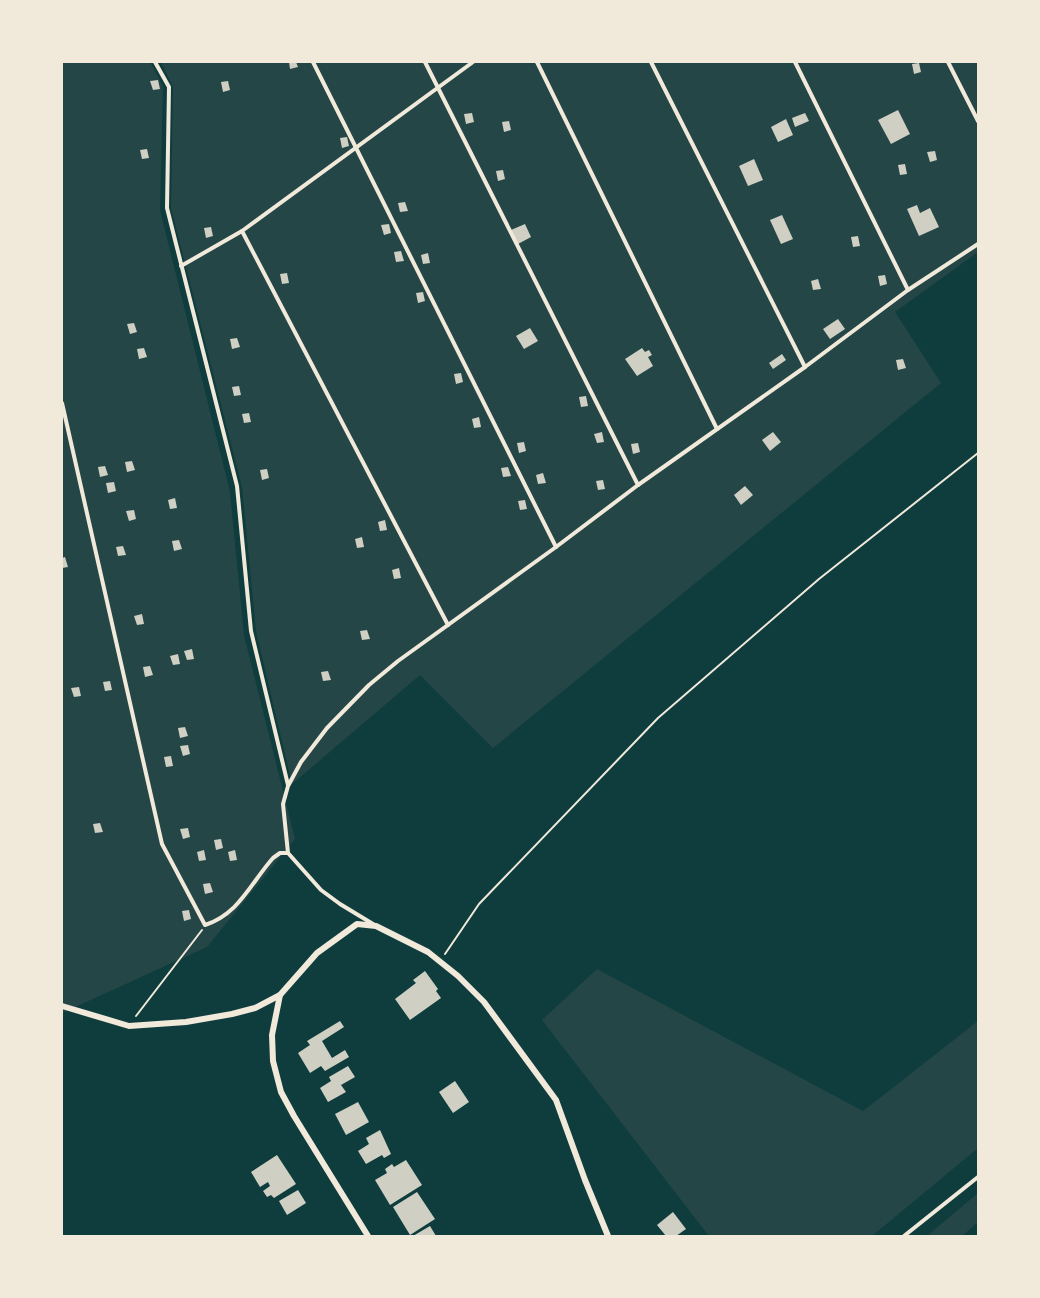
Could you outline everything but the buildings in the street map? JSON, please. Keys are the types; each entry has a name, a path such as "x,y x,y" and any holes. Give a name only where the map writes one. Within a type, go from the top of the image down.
{"street":[{"path":"62,1006 129,1026 186,1022 232,1014 255,1008 280,995 317,953 357,924 376,926 428,952 458,976 484,1002 556,1100 608,1236"},
{"path":"280,995 272,1035 273,1061 281,1092 368,1236"}],"lane":[{"path":"156,62 169,87 167,208 237,486 251,632 288,786"},
{"path":"313,62 556,547"},
{"path":"425,62 638,485"},
{"path":"181,266 242,231 473,62"},
{"path":"537,62 717,429"},
{"path":"651,62 805,367"},
{"path":"795,62 908,290"},
{"path":"948,62 978,121"},
{"path":"242,231 448,625"},
{"path":"376,926 321,890 288,853 283,804 288,786 301,762 327,728 376,679 398,661 908,290 978,244"},
{"path":"62,403 162,844 205,926 221,920 233,910 273,858 280,853 288,853"},
{"path":"904,1236 978,1177"}],"path":[{"path":"440,962 479,904 658,718 819,579 978,453"},
{"path":"129,1026 205,926"}],"shaded area":[{"path":"62,62 150,62 163,86 160,210 230,492 244,635 295,839 207,947 62,1013"},
{"path":"161,62 978,62 978,252 895,312 941,383 493,748 420,675 292,784 256,631 242,487 171,208 173,87"},
{"path":"597,969 863,1111 978,1021 978,1148 872,1236 709,1236 542,1020"},
{"path":"978,1193 978,1222 962,1236 927,1236"}]}
